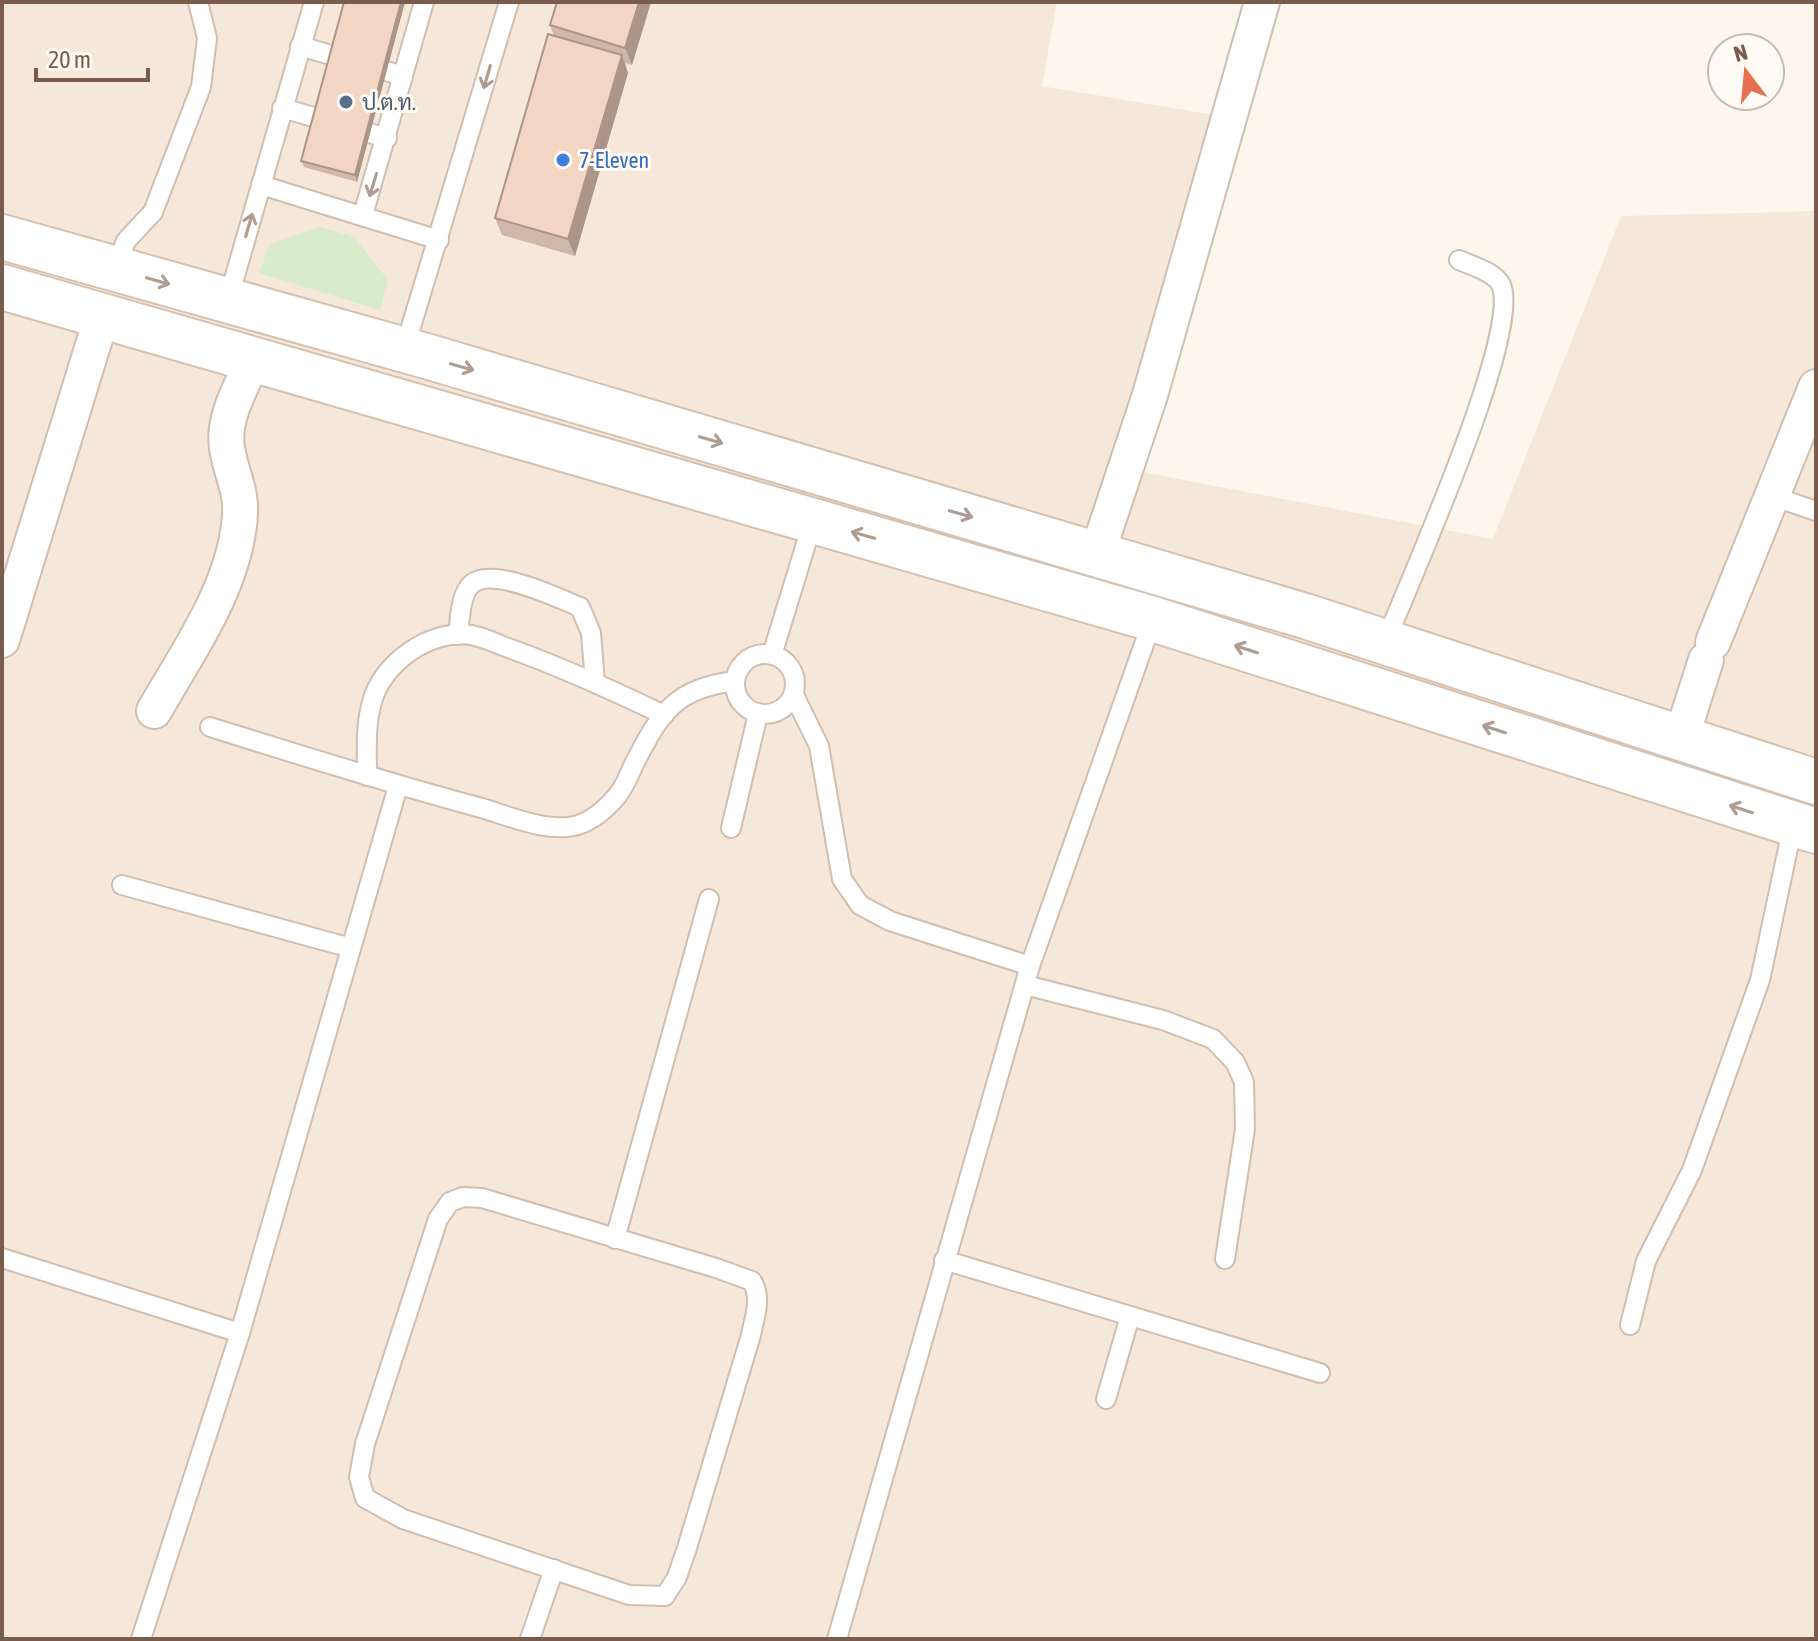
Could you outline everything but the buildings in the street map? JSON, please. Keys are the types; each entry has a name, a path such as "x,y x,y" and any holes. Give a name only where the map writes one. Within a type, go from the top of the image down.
{"main road":[{"path":"2,237 404,350 1097,554 1816,782"},
{"path":"2,289 1153,619 1804,828"}],"street":[{"path":"1097,554 1150,395 1262,2"},
{"path":"2,640 102,316"},
{"path":"154,711 211,611 238,535 240,490 226,446 228,428 253,360"},
{"path":"1681,738 1709,651 1816,387"}],"lane":[{"path":"115,268 126,241 153,212 201,87 207,38 198,2"},
{"path":"228,300 314,2"},
{"path":"404,350 509,2"},
{"path":"363,215 387,138 418,6"},
{"path":"300,46 403,76"},
{"path":"282,108 387,138"},
{"path":"261,185 439,240"},
{"path":"1385,643 1436,522 1494,357 1504,299 1501,286 1496,278 1459,260"},
{"path":"1772,496 1816,511"},
{"path":"772,655 813,521"},
{"path":"458,635 465,594 471,584 480,579 511,580 580,607 591,633 595,683"},
{"path":"837,1639 1030,966 1153,619"},
{"path":"367,776 372,700 382,681 403,657 424,642 458,635 472,635 595,683 664,715"},
{"path":"794,695 786,707 772,714 758,714 745,707 737,696 735,681 739,669 759,654 784,660 792,670 794,695 813,729 822,758 842,879 860,905 890,921 1030,966"},
{"path":"210,727 398,786 555,827 578,825 597,815 619,795 664,715 690,690 735,681"},
{"path":"731,828 758,714"},
{"path":"141,1639 240,1333 398,786"},
{"path":"1630,1325 1646,1261 1692,1170 1760,980 1804,828"},
{"path":"122,885 351,948"},
{"path":"615,1239 709,899"},
{"path":"1025,985 1163,1020 1213,1039 1235,1062 1244,1082 1245,1129 1225,1259"},
{"path":"463,1197 482,1198 752,1281 758,1304 673,1587 665,1596 629,1595 554,1569 379,1509 365,1498 359,1477 438,1219 450,1202 463,1197"},
{"path":"2,1258 240,1333"},
{"path":"944,1260 1320,1373"},
{"path":"1106,1399 1130,1316"},
{"path":"530,1639 554,1569"}],"shaded area":[{"path":"2,2 1057,2 1042,86 1238,119 1142,472 1493,539 1621,216 1816,211 1816,1639 2,1639"}],"green space":[{"path":"321,227 354,237 388,280 380,310 259,273 270,244"}],"place":[{"name":"ป.ต.ท.","path":"346,102"},
{"name":"7-Eleven","path":"563,160"}]}
